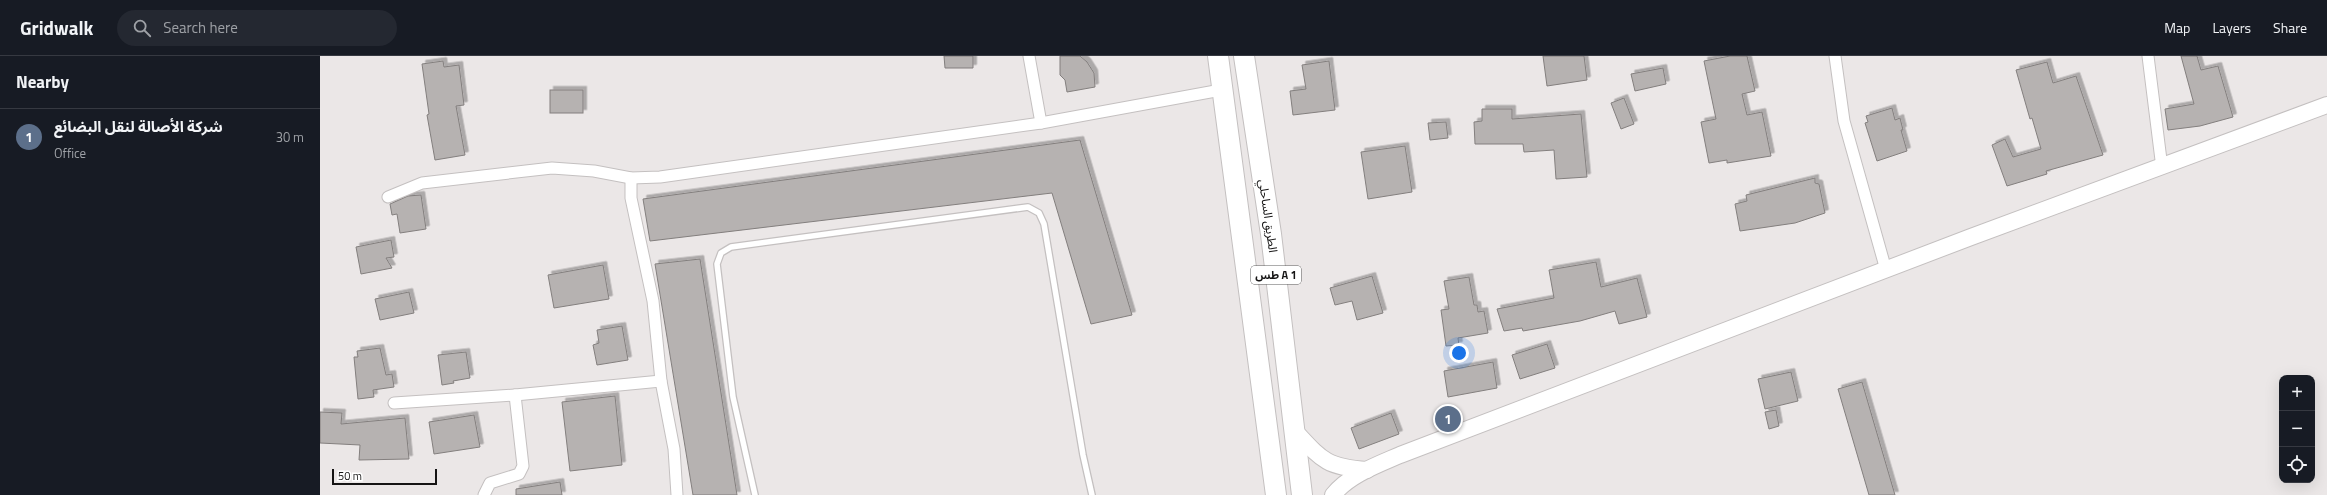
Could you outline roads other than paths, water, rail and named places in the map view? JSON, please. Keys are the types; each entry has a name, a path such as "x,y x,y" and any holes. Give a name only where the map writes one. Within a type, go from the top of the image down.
{"highway":[{"name":"طس A 1","path":"1218,56 1221,90 1243,240 1276,495"},
{"name":"الطريق الساحلي","path":"1244,56 1271,234 1302,495"},
{"path":"1243,240 1271,234"}],"street":[{"path":"1029,56 1041,123"},
{"path":"1836,56 1844,121 1886,270"},
{"path":"2148,56 2162,168"},
{"path":"388,197 422,183 552,168 594,171 631,178 660,177 1041,123 1221,90"},
{"path":"1333,495 1342,485 1367,470 1563,392 2327,106"},
{"path":"631,178 631,198 653,301 661,381 674,449 677,495"},
{"path":"394,403 515,395 661,381"},
{"path":"484,495 490,484 519,474 523,466 515,395"},
{"path":"1294,429 1324,461 1335,466 1367,470"}],"lane":[{"path":"755,495 733,397 716,264 721,253 731,247 1028,207 1039,213 1044,224 1083,455 1092,495"}],"place":[{"name":"شركة الأصالة لنقل البضائع","path":"1448,419"}]}
